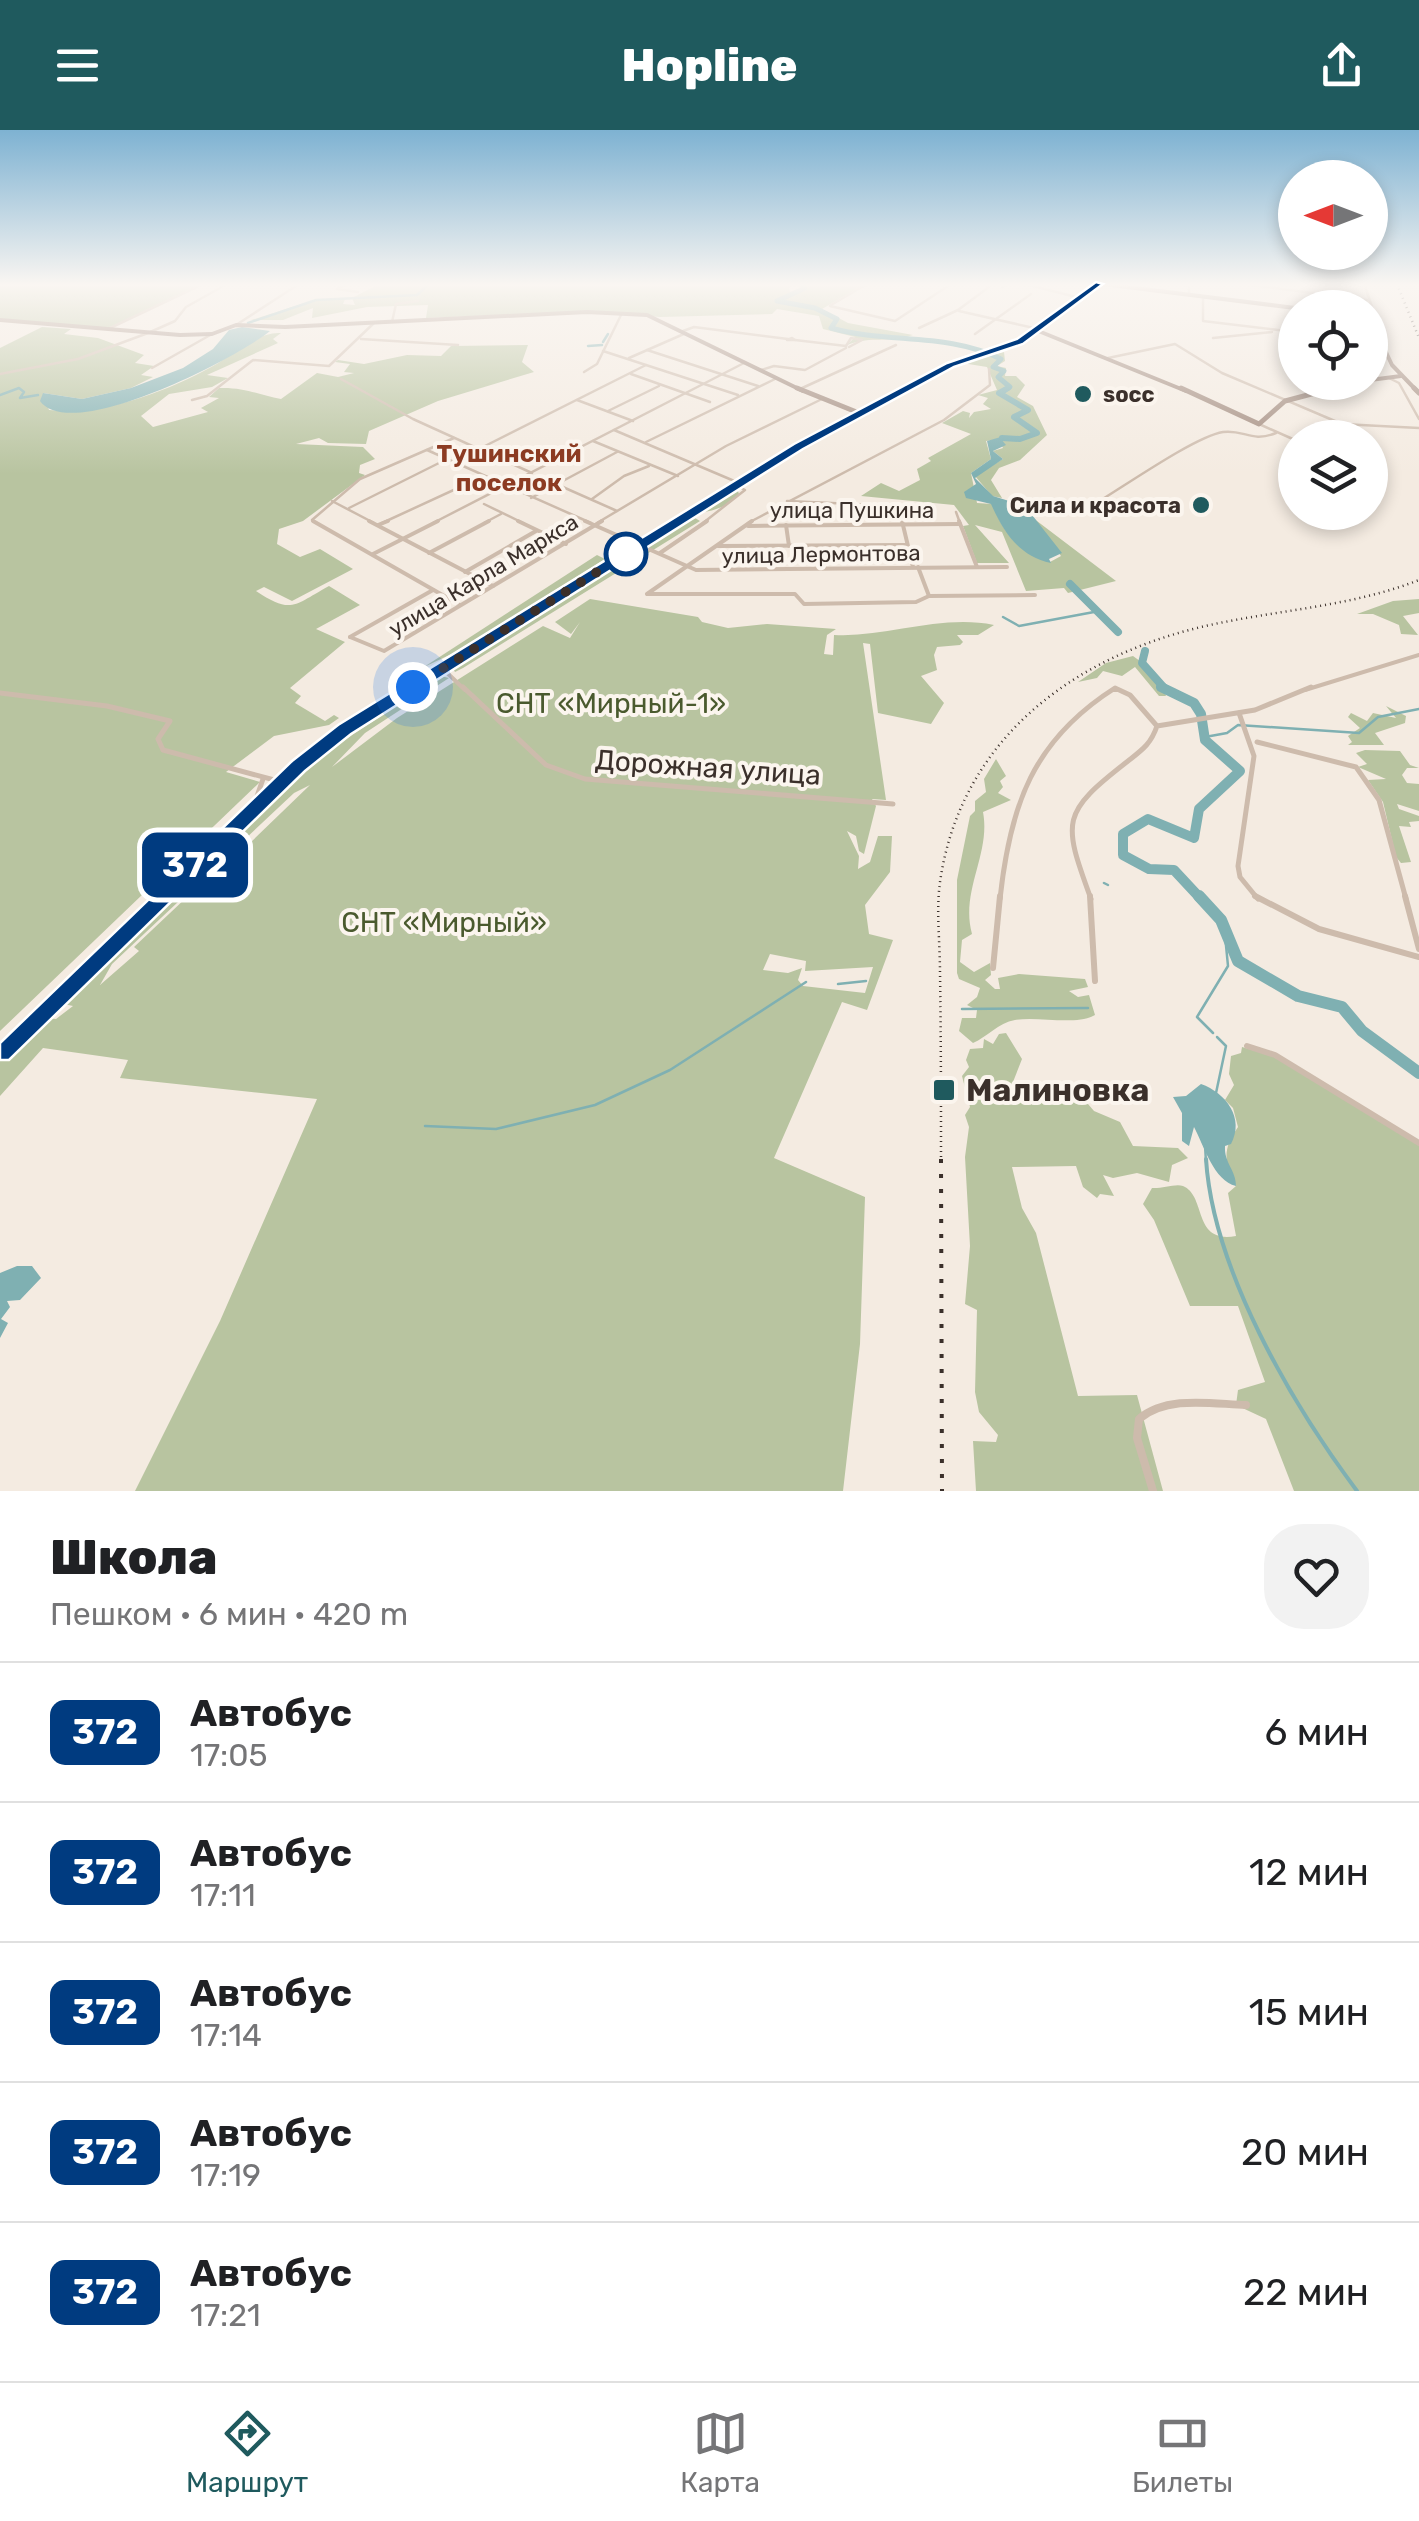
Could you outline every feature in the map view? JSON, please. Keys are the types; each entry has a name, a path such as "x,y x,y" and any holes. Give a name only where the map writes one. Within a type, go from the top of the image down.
{"main road":[{"path":"0,1044 256,800 342,729 858,412 954,360 998,348"},
{"path":"0,1052 279,782"}],"street":[{"path":"0,374 78,358 107,348"},
{"path":"152,368 188,348"},
{"path":"192,400 207,396 253,360 329,366 351,348"},
{"path":"584,372 597,364 605,348"},
{"path":"629,358 651,348"},
{"path":"718,348 775,379 858,412"},
{"path":"775,379 761,370 774,366 805,370 845,348"},
{"path":"800,389 891,348"},
{"path":"1080,348 1276,432"},
{"path":"1108,358 1158,348"},
{"path":"1181,348 1222,373 1348,425 1419,428"},
{"path":"646,350 758,386"},
{"path":"603,351 740,396"},
{"path":"1388,353 1401,376 1419,393"},
{"path":"373,554 744,363"},
{"path":"480,449 646,366"},
{"path":"989,368 990,385 944,420 784,500 647,594 795,591 804,604 916,602 929,596 1034,596"},
{"path":"631,374 710,402"},
{"path":"1388,377 1401,376"},
{"path":"341,379 413,419 532,473"},
{"path":"646,442 775,379"},
{"path":"1388,379 1397,382 1419,419"},
{"path":"608,412 661,385"},
{"name":"улица Карла Маркса","path":"433,590 350,637 384,651 751,431 822,398"},
{"path":"576,400 633,421"},
{"path":"1259,424 1290,400"},
{"path":"614,430 699,463 745,490 738,499 659,554"},
{"path":"1078,514 1130,486 1142,473 1223,432 1256,440 1276,432"},
{"path":"454,438 360,479 312,520 460,606"},
{"path":"593,441 678,476"},
{"name":"улица Лермонтова","path":"427,450 685,566 1007,567"},
{"path":"531,498 617,452"},
{"path":"348,508 447,459"},
{"path":"592,499 624,476 650,466"},
{"path":"378,525 484,476"},
{"path":"556,484 618,511"},
{"path":"784,500 898,506 906,545 929,596"},
{"path":"332,502 492,586"},
{"path":"484,504 566,544"},
{"path":"956,512 977,567"},
{"path":"429,552 502,513"},
{"name":"улица Пушкина","path":"745,526 960,524"},
{"path":"786,525 788,546"},
{"path":"465,572 538,530"},
{"path":"715,546 906,545"},
{"path":"1157,726 1239,713 1352,672 1419,656"},
{"name":"Дорожная улица","path":"442,667 546,765 585,779 894,804"},
{"path":"993,968 1010,828 1031,770 1067,722 1109,691 1121,690 1157,726"},
{"path":"0,692 82,700 158,717 170,721 158,739 163,750 279,782"},
{"path":"1239,713 1256,742 1240,878 1263,902 1287,916 1419,957"},
{"path":"1095,980 1092,902 1070,842 1077,806 1096,783 1152,743 1157,726"},
{"path":"1256,742 1356,767 1379,800 1419,949"},
{"path":"256,800 264,784 261,776"},
{"path":"1247,1046 1280,1057 1419,1142"},
{"path":"1154,1491 1136,1428 1139,1417 1156,1405 1246,1404"}],"green space":[{"path":"0,348 124,348 144,355 135,363 154,366 141,375 153,377 131,388 82,399 43,393 49,410 70,411 133,400 174,385 243,348 268,348 207,375 228,378 212,387 169,394 141,416 153,427 208,412 201,408 219,398 209,397 219,388 281,399 317,373 338,377 354,373 344,372 350,364 335,362 338,360 364,364 407,355 441,356 449,348 527,348 522,362 534,372 438,401 369,431 366,444 328,443 319,438 296,444 363,447 375,459 360,465 359,473 365,475 303,521 279,529 277,544 300,557 320,549 353,569 292,601 264,587 256,591 278,603 293,605 329,586 360,605 316,629 345,642 290,688 301,696 295,703 325,721 334,715 339,718 329,725 274,736 226,772 260,782 0,1031"},
{"path":"1004,352 1005,361 997,366 1006,368 1005,376 1016,376 1025,385 1017,397 1033,406 1047,435 1020,460 999,468 991,480 1002,498 992,496 975,476 1003,459 993,451 1003,448 999,440 1013,438 986,441 991,459 971,473 977,503 992,504 1007,533 1029,552 1050,562 1061,556 1033,518 1116,581 1068,593 1064,588 1026,591 1002,532 975,525 1009,563 977,563 963,526 969,525 954,505 861,496 881,483 899,491 920,480 917,469 931,461 928,458 971,434 942,423 963,411 970,413 969,418 974,412 991,409 983,404 988,398 978,395 997,390 987,367 962,363"},
{"path":"737,488 739,494 727,504 704,512 695,518 700,521 455,672 452,667"},
{"path":"597,555 605,559 460,650 424,667"},
{"path":"590,599 698,617 702,622 728,628 767,624 836,629 827,635 824,654 833,655 834,635 953,622 994,625 978,635 957,635 963,642 960,645 937,647 937,670 921,676 944,703 931,724 878,713 870,644 863,643 886,800 872,799 876,806 864,854 859,851 856,836 847,831 859,856 858,869 870,862 878,836 892,836 890,872 865,905 869,934 893,940 867,1010 842,1002 774,1158 865,1197 860,1344 843,1491 135,1491 220,1321 317,1099 120,1078 128,1060 43,1048 0,1096 0,1061 45,1018 56,1019 73,1006 59,1003 319,757 441,676 449,678 365,733 332,767 397,718 543,626 570,638 580,622 571,634 555,622","holes":["310,785 193,898 188,896 134,947 139,951 100,985 112,964 294,793","770,954 806,961 805,971 873,967 865,993 803,986 798,980 802,968 788,973 763,970"]},
{"path":"1419,599 1419,613 1403,616 1418,635 1401,634 1399,625 1373,614 1357,614 1393,601"},
{"path":"1133,656 1155,672 1166,696 1159,696 1135,667 1122,676 1103,671 1097,678 1078,682 1106,663"},
{"path":"1386,706 1406,716 1405,723 1375,733 1384,745 1348,745 1352,742 1348,736 1360,728 1348,717 1351,713 1367,721 1373,713 1396,718"},
{"path":"1400,751 1410,765 1419,768 1407,768 1402,775 1407,783 1419,784 1419,811 1397,804 1399,809 1419,816 1419,821 1409,822 1411,827 1399,826 1411,862 1401,863 1396,857 1383,802 1368,780 1386,779 1358,767 1367,764 1356,753"},
{"path":"996,759 1006,776 1000,781 1003,787 998,793 1011,800 983,812 983,843 970,903 972,934 962,940 960,962 974,972 990,963 991,975 985,980 995,989 1000,989 998,978 1019,974 1085,979 1088,987 1069,991 1078,997 1089,995 1095,1015 1077,1020 1015,1020 973,1043 959,1031 962,1018 976,1018 977,1010 967,1005 977,997 980,988 959,979 957,973 957,880 970,816 975,811 975,801 986,792 984,779"},
{"path":"1006,1033 1022,1059 1013,1082 1020,1089 1070,1083 1094,1111 1120,1122 1133,1146 1178,1148 1188,1158 1172,1165 1169,1182 1137,1173 1113,1178 1103,1175 1114,1196 1100,1194 1097,1198 1083,1187 1076,1166 1012,1167 1022,1208 1036,1233 1078,1396 1137,1395 1163,1491 976,1491 973,1441 996,1442 998,1435 979,1412 975,1392 977,1310 965,1304 970,1246 965,1157 969,1127 965,1115 970,1107 962,1076 969,1067 966,1060 970,1049 983,1048 984,1039 993,1044 999,1034"},
{"path":"1242,1047 1273,1056 1419,1145 1419,1491 1294,1491 1266,1419 1236,1405 1238,1390 1265,1382 1238,1306 1190,1306 1154,1220 1143,1204 1152,1188 1183,1186 1190,1191 1213,1233 1236,1236 1228,1193 1236,1186 1226,1156 1238,1127 1233,1108 1225,1100 1234,1085 1229,1074 1231,1056 1241,1053"}],"water":[{"path":"246,348 191,376 118,405 84,412 57,411 40,401 43,393 82,399 131,388 183,368 213,349"},
{"path":"1004,436 1018,440 1001,439 1006,445 993,451 1003,459 975,478 993,496 1025,506 1062,553 1049,559 1051,563 1021,549 991,504 966,498 964,492 976,484 971,473 991,459 987,441"},
{"path":"1201,1084 1225,1100 1234,1116 1235,1134 1231,1144 1225,1146 1236,1186 1216,1170 1194,1127 1189,1146 1182,1141 1182,1113 1173,1097 1186,1096"},
{"path":"17,1266 32,1266 41,1278 20,1300 7,1301 10,1307 1,1319 8,1323 0,1338 0,1273"}],"waterway":[{"path":"969,348 1001,359 993,367 1004,371 998,377 1010,387 1004,391"},
{"path":"0,395 19,388 24,392 20,398 38,395"},
{"path":"1002,438 1020,439 1037,433 1014,417 1028,410 999,393 1008,388"},
{"path":"1070,584 1118,632"},
{"path":"1003,617 1019,626 1094,612"},
{"path":"1145,651 1142,663 1165,689"},
{"path":"1161,687 1165,689"},
{"path":"1165,689 1194,703 1201,714 1205,740 1240,771 1199,809 1194,838 1148,819 1123,834 1123,855 1149,869 1174,870 1201,899"},
{"path":"1205,737 1227,733 1238,725 1359,733 1378,717 1419,709"},
{"path":"1104,883 1108,885"},
{"path":"1199,896 1221,920 1238,961 1298,996 1342,1007 1362,1031 1419,1073"},
{"path":"1213,1033 1197,1017 1228,966 1224,925"},
{"path":"838,984 866,981"},
{"path":"425,1126 496,1129 595,1105 670,1070 806,982"},
{"path":"962,1009 1088,1008"},
{"path":"1216,1093 1226,1046 1217,1037"},
{"path":"1205,1145 1206,1162"},
{"path":"1206,1159 1223,1245 1260,1334 1307,1418 1357,1491"}],"railway":[{"path":"941,1162 940,882 951,832 970,788 996,749 1028,715 1064,686 1150,642 1225,622 1365,597 1419,580"},
{"path":"941,1159 942,1491"}],"bus line":[{"name":"372","path":"0,1052 298,766 344,730 798,446 951,365 1002,348"}],"place":[{"name":"socc","path":"1083,394"},
{"name":"Сила и красота","path":"1201,505"},
{"name":"Малиновка","path":"944,1090"}],"district":[{"name":"Тушинский поселок","path":"509,468"}],"route":[{"path":"413,687 626,554"}],"park label":[{"name":"СНТ «Мирный-1»","path":"611,703"},
{"name":"СНТ «Мирный»","path":"444,922"}]}
